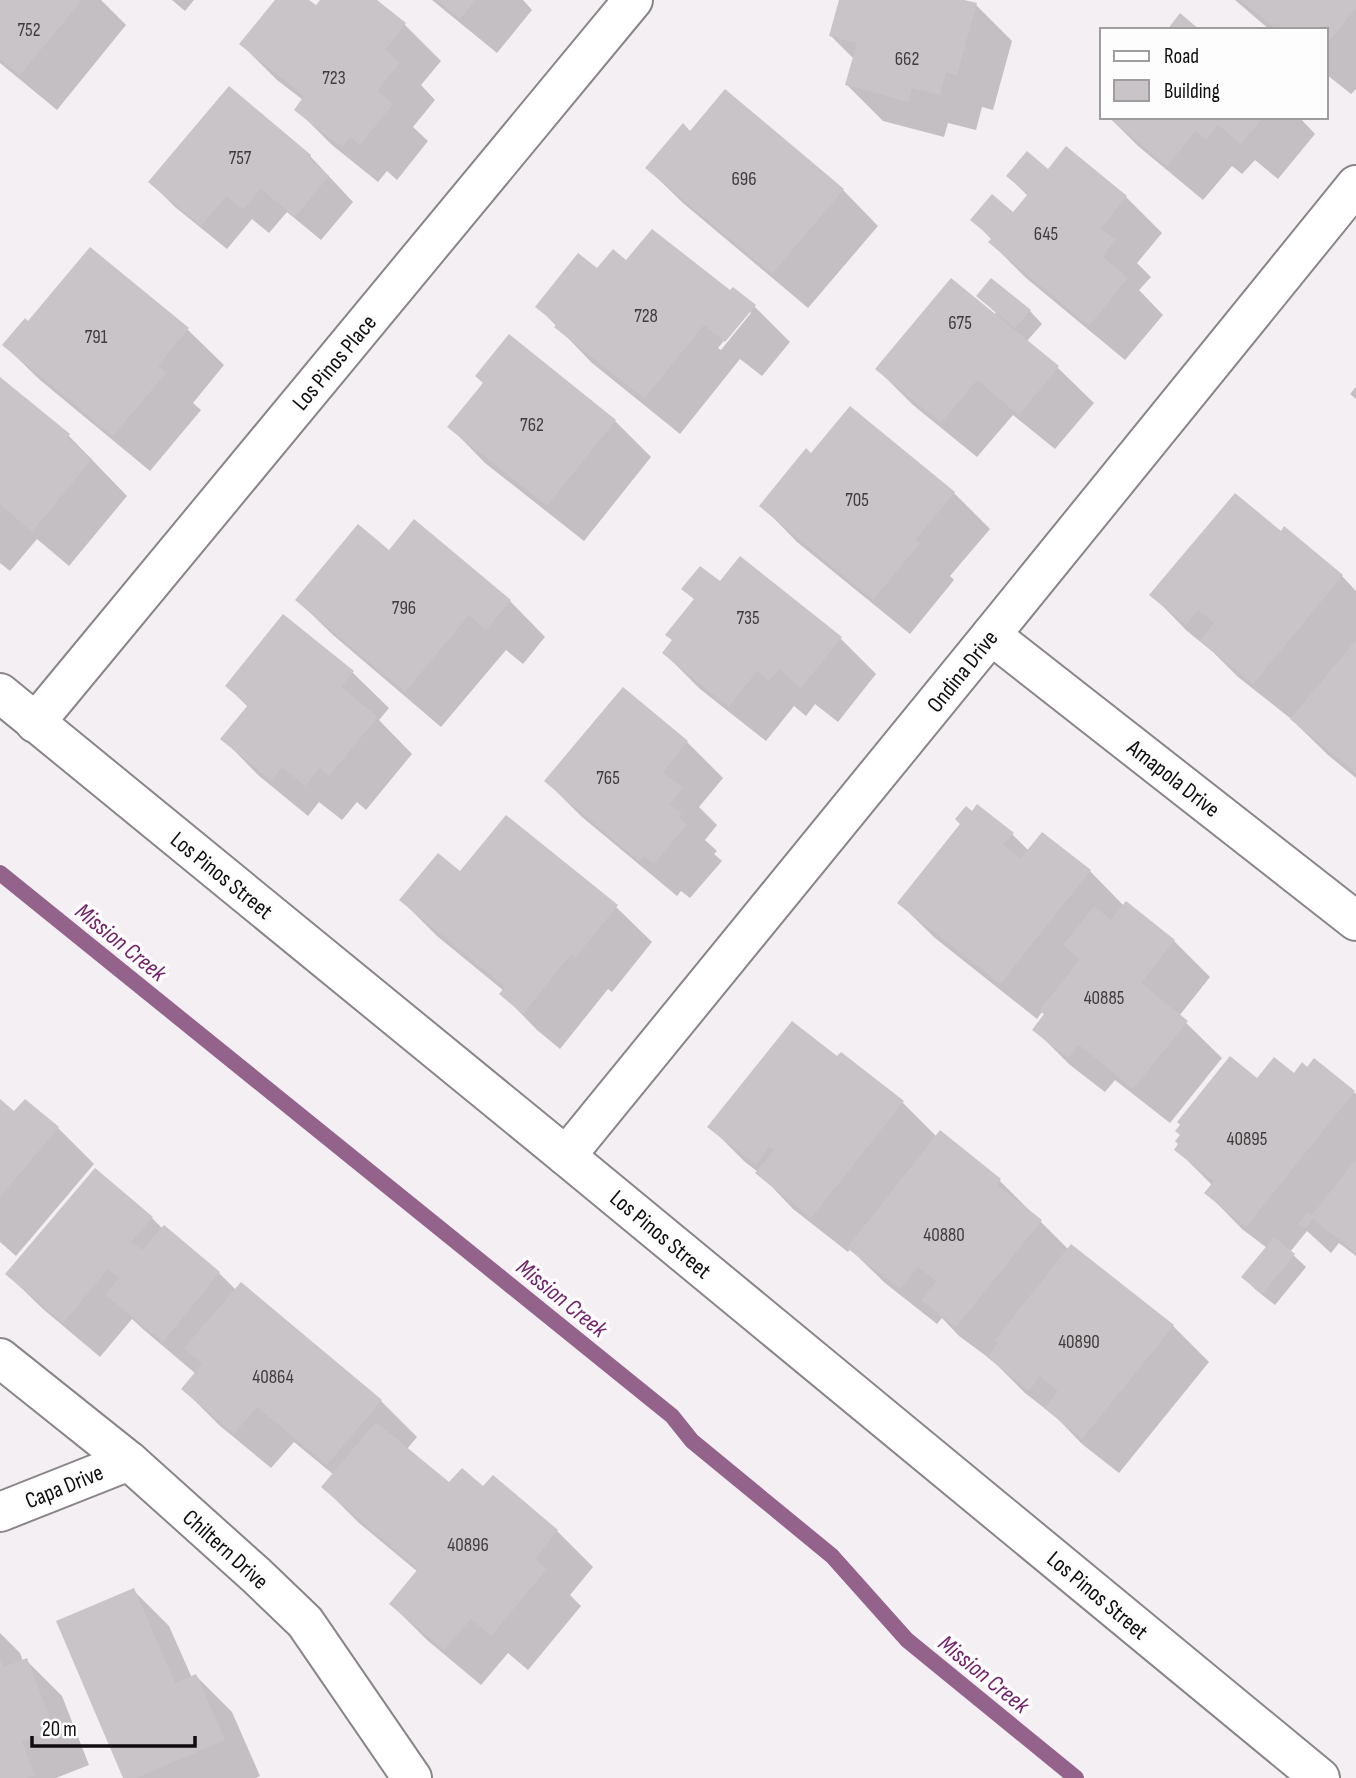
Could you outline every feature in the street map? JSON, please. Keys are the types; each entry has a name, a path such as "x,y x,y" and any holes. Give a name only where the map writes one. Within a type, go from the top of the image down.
{"street":[{"name":"Los Pinos Place","path":"35,723 633,0"},
{"name":"Ondina Drive","path":"566,1156 1356,185"},
{"name":"Amapola Drive","path":"991,635 1356,921"},
{"name":"Los Pinos Street","path":"0,693 1320,1778"},
{"name":"Chiltern Drive","path":"0,1358 129,1461 305,1622 412,1778"},
{"name":"Capa Drive","path":"0,1512 129,1461"}],"building":[{"path":"0,0 82,0 20,75 0,59"},
{"path":"275,0 309,0 316,5 320,0 377,0 406,23 385,50 400,62 377,91 393,104 360,145 350,137 342,148 294,110 304,96 239,44"},
{"path":"437,0 476,0 460,19"},
{"path":"839,0 964,0 977,3 957,75 946,72 940,95 912,88 909,102 845,85 857,43 829,36"},
{"path":"1240,0 1356,0 1356,8 1328,43 1328,28 1275,28"},
{"path":"1180,13 1198,28 1169,28"},
{"path":"229,86 311,155 309,159 329,176 295,217 261,189 243,209 226,196 201,226 148,182"},
{"path":"725,89 844,189 772,274 645,168 683,123 690,131"},
{"path":"1110,119 1262,119 1241,144 1218,125 1206,140 1196,131 1167,166"},
{"path":"1066,146 1127,196 1101,228 1116,240 1102,256 1128,278 1089,326 988,242 992,238 970,220 992,194 1013,212 1028,194 1006,176 1027,151 1048,169"},
{"path":"652,229 730,290 733,287 756,305 725,342 704,325 644,399 554,327 557,324 535,307 578,253 597,268 613,249 626,260"},
{"path":"90,247 189,328 158,366 166,373 113,436 2,345 25,318 28,321"},
{"path":"951,278 1059,366 1019,415 977,380 941,423 875,369"},
{"path":"991,278 1031,310 1015,328 976,296"},
{"path":"509,334 616,420 547,506 447,427 483,383 475,376"},
{"path":"0,377 70,434 67,438 92,459 32,532 0,504"},
{"path":"850,406 955,492 915,540 920,543 873,600 759,506 806,448 811,453"},
{"path":"1235,493 1281,531 1284,526 1343,575 1253,684 1200,641 1214,623 1198,610 1186,625 1149,595"},
{"path":"414,519 511,600 486,630 469,615 405,692 295,600 358,524 389,550"},
{"path":"740,556 842,637 801,688 779,669 769,681 757,671 729,707 662,653 672,640 665,635 694,599 681,589 700,566 720,581"},
{"path":"283,614 354,671 341,687 378,717 329,776 320,767 305,786 282,767 272,781 220,739 248,705 225,686"},
{"path":"1356,640 1356,773 1290,719"},
{"path":"623,687 688,741 663,772 683,788 670,804 682,814 679,817 687,824 654,864 644,856 640,862 544,781"},
{"path":"977,804 1014,833 1003,845 1021,858 1042,832 1091,870 1000,984 897,903 960,824 955,819 966,806 972,811"},
{"path":"506,815 618,905 576,957 571,954 523,1014 499,994 505,987 399,900 438,853 460,871"},
{"path":"1126,901 1175,940 1141,983 1188,1021 1133,1089 1079,1045 1068,1058 1032,1030 1044,1014 1039,1011 1080,959 1063,945 1094,906 1111,920"},
{"path":"792,1021 837,1056 841,1052 904,1101 811,1218 755,1173 774,1150 769,1147 756,1165 707,1127"},
{"path":"1230,1056 1257,1078 1274,1057 1294,1073 1302,1062 1307,1067 1314,1058 1355,1091 1246,1227 1204,1193 1214,1181 1174,1150 1178,1144 1175,1141 1180,1135 1175,1131 1180,1125 1177,1122"},
{"path":"0,1099 14,1111 25,1099 59,1127 0,1197"},
{"path":"940,1130 1001,1179 997,1185 1042,1220 956,1327 921,1300 936,1281 918,1267 900,1289 847,1248"},
{"path":"1356,1159 1356,1253 1313,1219 1305,1229 1298,1224 1308,1211 1312,1215"},
{"path":"95,1168 153,1217 131,1242 142,1250 164,1225 220,1272 163,1342 105,1295 119,1278 108,1269 63,1323 5,1274"},
{"path":"1274,1237 1295,1254 1262,1294 1241,1277"},
{"path":"1071,1244 1174,1325 1082,1439 1044,1408 1058,1391 1040,1376 1029,1391 987,1357 998,1343 995,1340"},
{"path":"241,1282 382,1400 327,1465 257,1407 234,1434 181,1389 202,1364 184,1348"},
{"path":"376,1422 449,1482 462,1468 483,1486 493,1475 558,1530 535,1559 547,1569 491,1636 471,1619 444,1650 389,1604 418,1569 321,1487"},
{"path":"134,1588 175,1683 196,1674 225,1740 136,1778 123,1778 56,1621"},
{"path":"0,1658 4,1667 27,1658 54,1729 22,1742 35,1775 26,1778 0,1778"}],"waterway":[{"name":"Mission Creek","path":"0,873 672,1416 692,1441 832,1556 907,1640 1076,1778"}]}
